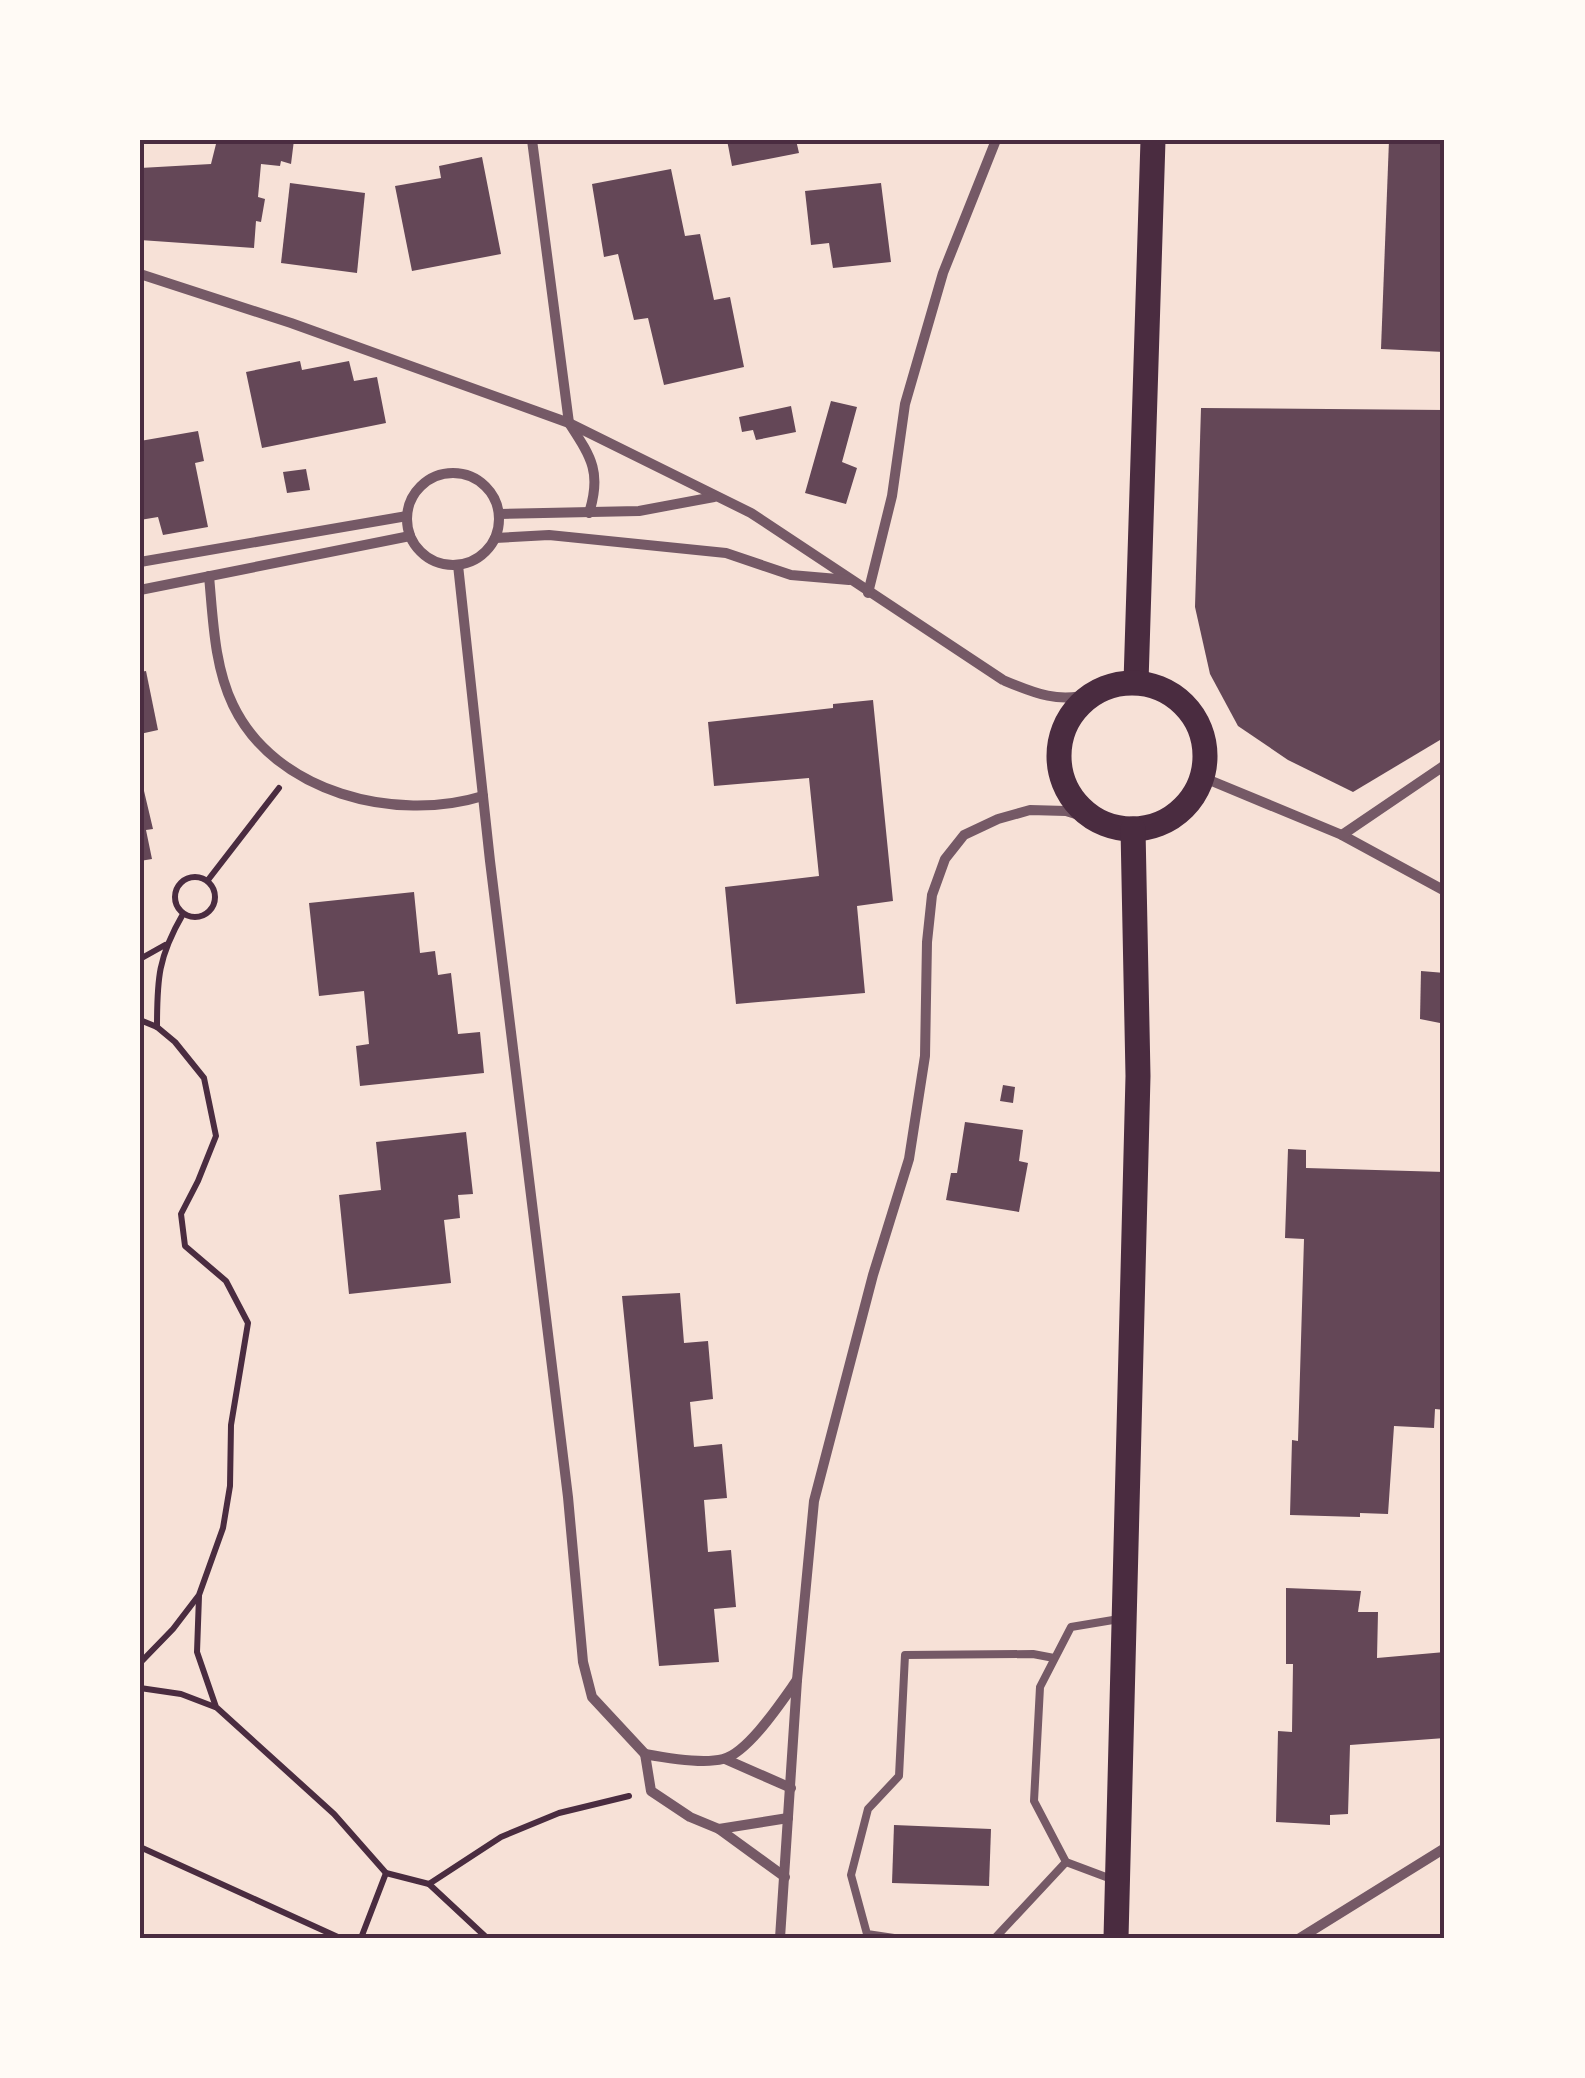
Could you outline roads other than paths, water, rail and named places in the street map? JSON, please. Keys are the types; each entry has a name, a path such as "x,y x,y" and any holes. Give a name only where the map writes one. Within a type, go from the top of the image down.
{"main road":[{"path":"1136,682 1154,140"},
{"path":"1136,682 1158,687 1178,698 1194,715 1203,736 1205,760 1191,800 1157,825 1133,829 1095,820 1079,807 1066,790 1059,770 1058,749 1064,727 1092,693 1113,684 1136,682"},
{"path":"1116,1938 1138,1076 1133,829"}],"street":[{"path":"532,140 568,422 596,472 596,494 589,513"},
{"path":"868,593 892,496 904,404 943,273 996,140"},
{"path":"140,274 292,323 568,422 751,513 1003,680 1041,696 1073,699 1092,693"},
{"path":"460,472 486,486 500,514 495,538 486,552 458,565 429,559 410,536 407,516 410,501 430,478 460,472"},
{"path":"500,514 640,511 715,497"},
{"path":"140,562 407,516"},
{"path":"495,538 549,535 726,553 792,575 854,580"},
{"path":"140,590 410,536"},
{"path":"458,565 568,1496 583,1662 592,1697 645,1754 651,1791 690,1817 719,1830 784,1877"},
{"path":"208,576 219,666 233,706 253,736 292,771 333,791 382,803 454,805 483,796"},
{"path":"1342,835 1445,764"},
{"path":"1202,777 1342,835 1432,880 1445,891"},
{"path":"780,1938 797,1680 814,1501 873,1275 910,1159 925,1056 932,895 945,859 964,835 998,819 1030,810 1066,811 1095,820"},
{"path":"726,1759 761,1730 797,1680"},
{"path":"645,1754 669,1759 726,1759 791,1788"},
{"path":"719,1830 788,1818"},
{"path":"1300,1938 1445,1848"}],"lane":[{"path":"1117,1881 1066,1862 1034,1801 1040,1686 1071,1627 1124,1618"},
{"path":"894,1938 867,1934 851,1874 868,1809 899,1776 905,1655 1033,1654 1054,1658"},
{"path":"995,1938 1066,1862"}]}
